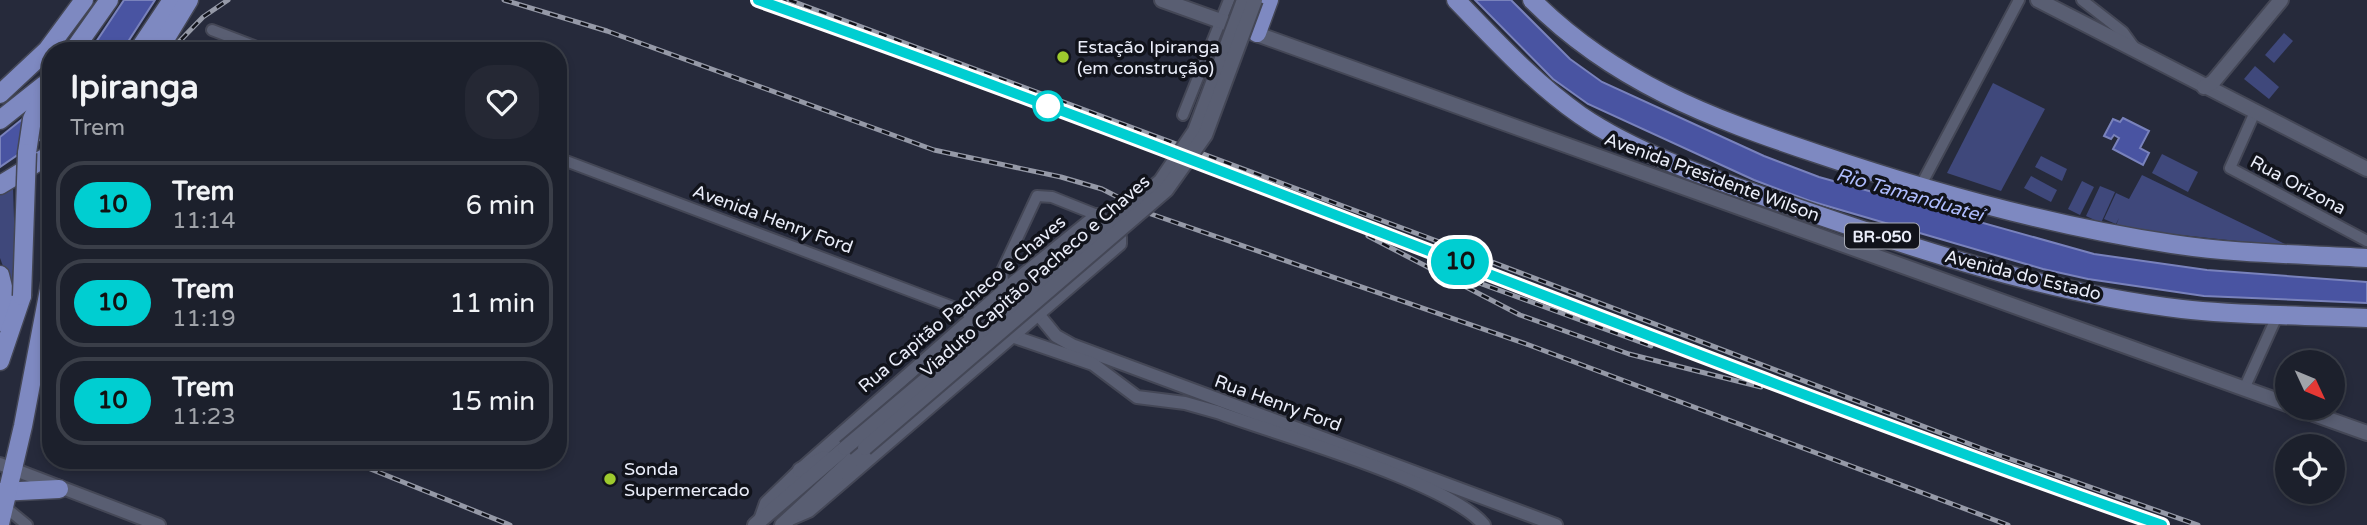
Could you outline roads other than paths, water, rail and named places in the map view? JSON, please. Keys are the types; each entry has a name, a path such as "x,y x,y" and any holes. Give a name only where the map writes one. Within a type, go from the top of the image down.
{"highway":[{"path":"53,42 84,0"},
{"path":"79,42 109,0"},
{"path":"144,42 172,0"},
{"path":"163,42 189,0"},
{"path":"1257,33 1269,0"},
{"name":"Avenida do Estado","path":"1456,0 1531,77 1583,116 1637,145 1755,194 1958,259 2065,288 2182,309 2367,318"},
{"path":"1532,0 1593,53 1664,94 1721,122 1920,187 2072,226 2173,244 2367,258"},
{"path":"0,94 42,55"},
{"path":"0,120 42,86"},
{"path":"0,361 27,144 32,119 42,97"},
{"path":"0,186 42,160"},
{"path":"0,275 9,297 0,322"},
{"path":"42,331 7,467 3,504 59,489"}],"main road":[{"name":"Avenida Presidente Wilson","path":"1162,0 2275,400"},
{"name":"Viaduto Capitão Pacheco e Chaves","path":"845,448 1161,181 1195,131 1244,0"},
{"name":"Viaduto Capitão Pacheco e Chaves","path":"783,523 865,448 1166,190 1205,135 1255,0"},
{"path":"2038,0 2137,51 2209,83 2222,95 2367,169"},
{"path":"2209,83 2281,0"},
{"path":"2331,420 2367,433"},
{"path":"800,470 845,448"},
{"name":"Rua Capitão Pacheco e Chaves","path":"757,523 785,492 845,448"},
{"path":"783,523 790,509 785,492"}],"street":[{"path":"1183,115 1229,0"},
{"path":"1920,187 2019,0"},
{"path":"2082,0 2123,32 2137,51"},
{"path":"212,30 243,42"},
{"name":"Rua Orizona","path":"2255,112 2230,168 2367,241"},
{"name":"Avenida Henry Ford","path":"567,162 974,315"},
{"path":"783,523 809,511 1121,242 1097,215 1052,197 1037,196 1002,271 1003,290"},
{"name":"Rua Capitão Pacheco e Chaves","path":"785,492 800,470 974,315 1097,215"},
{"name":"Rua Henry Ford","path":"1003,290 1038,314 1049,331 1062,341 1365,452 1515,512 1556,525"},
{"path":"2245,389 2278,314"},
{"path":"974,315 1012,338 1093,363 1137,397 1185,403 1217,412 1376,469 1459,503 1483,525"},
{"path":"1137,397 1134,381 1148,374"},
{"path":"7,467 159,525"},
{"path":"3,504 27,525"},
{"path":"1515,512 1525,525"}],"railway":[{"path":"179,42 203,17 228,0"},
{"path":"504,0 607,31 934,150 1061,177 1102,189 1151,214 1529,345 2008,525"},
{"path":"758,0 801,15"},
{"path":"789,0 1429,238 1996,454 2198,525"},
{"path":"1261,186 1733,368 2162,525"},
{"path":"1368,236 1520,315 1629,354 1761,387"},
{"path":"1460,276 1651,346"},
{"path":"370,469 510,525"}],"train":[{"name":"10","path":"758,0 1118,131 1733,368 2162,525"}],"place":[{"name":"Estação Ipiranga (em construção)","path":"1063,57"},
{"name":"Sonda Supermercado","path":"610,479"}],"water label":[{"name":"Rio Tamanduateí","path":"1910,194"}]}
